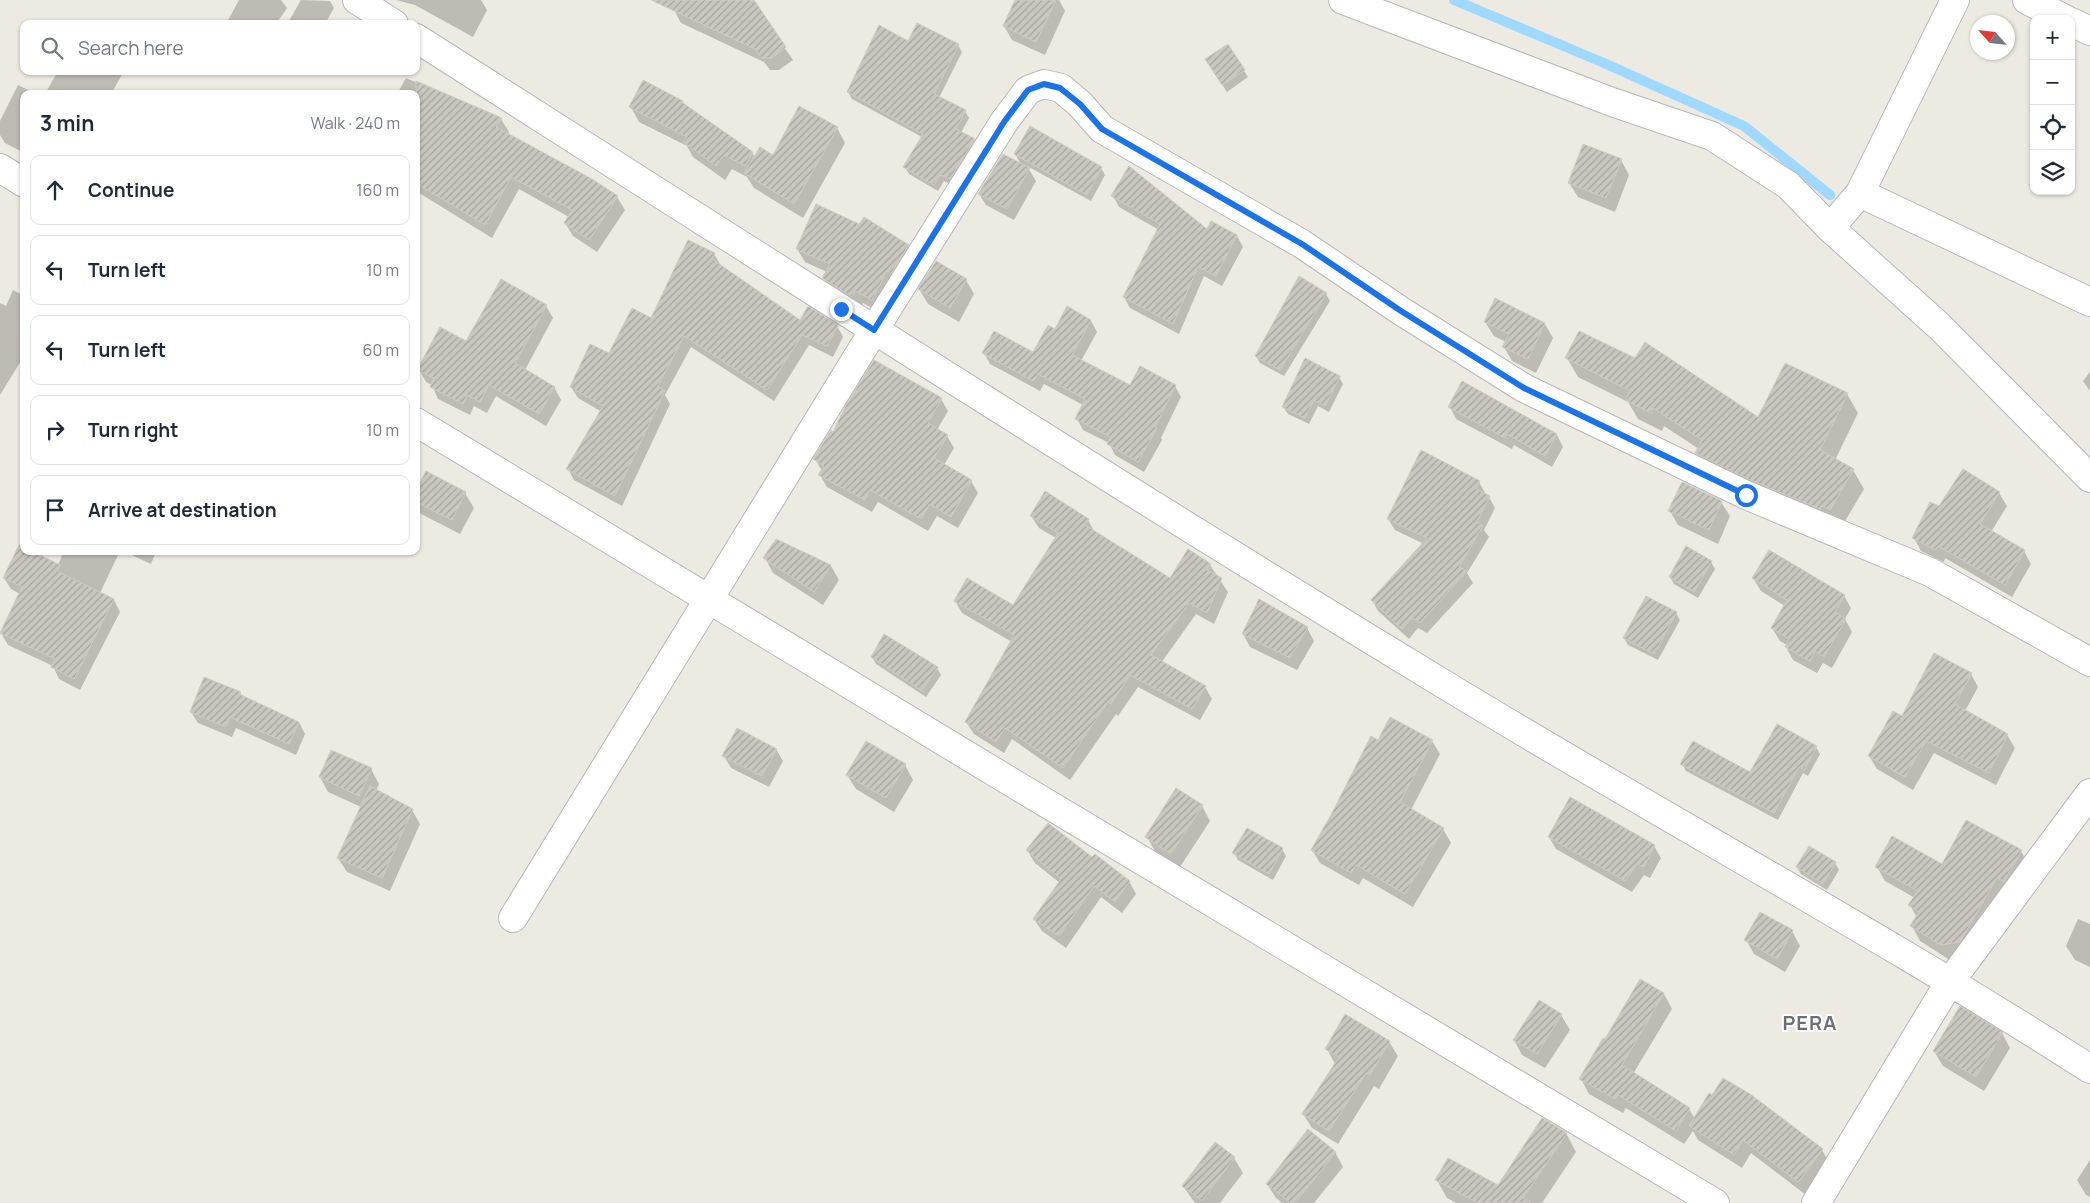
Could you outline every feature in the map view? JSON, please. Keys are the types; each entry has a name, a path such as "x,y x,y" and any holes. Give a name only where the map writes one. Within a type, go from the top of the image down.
{"street":[{"path":"357,0 388,20"},
{"path":"1343,0 1603,99 1712,136 1788,185 1830,228 1939,326 2090,478"},
{"path":"1830,228 1860,193 1955,0"},
{"path":"2027,0 2058,15"},
{"path":"2075,24 2090,31"},
{"path":"420,41 874,330 1438,681 1949,983 1993,1007 2090,1069"},
{"path":"513,918 1004,122 1028,90 1044,84 1060,88 1080,104 1102,129 1302,244 1401,311 1524,388 1746,495 1930,572 2090,662"},
{"path":"0,168 20,180"},
{"path":"1860,193 2090,302"},
{"path":"420,424 1715,1203"},
{"path":"1816,1203 1949,983 2090,794"}],"building":[{"path":"651,0 754,0 786,47 772,58 761,58 755,49"},
{"path":"1015,0 1056,0 1036,42 1003,26"},
{"path":"917,23 959,44 934,94 966,110 956,129 975,139 950,179 940,175 934,185 903,167 923,134 847,92 879,25 908,41"},
{"path":"1228,44 1245,70 1222,85 1205,59"},
{"path":"643,80 683,101 683,103 753,152 745,166 724,155 716,166 683,142 687,137 629,107"},
{"path":"416,81 502,118 496,127 592,179 618,196 589,240 564,223 572,210 511,177 485,225 420,185 420,90 416,90"},
{"path":"799,106 838,127 794,204 744,173 760,147 773,155"},
{"path":"1030,126 1102,167 1087,195 1014,154"},
{"path":"1583,144 1622,159 1606,198 1568,183"},
{"path":"1003,154 1030,168 1007,209 978,194"},
{"path":"1129,166 1207,229 1211,221 1237,235 1216,276 1198,267 1173,324 1123,297 1160,224 1111,196"},
{"path":"816,204 859,224 864,217 909,245 891,274 887,271 872,300 855,291 852,297 822,278 830,264 796,249"},
{"path":"688,240 715,253 712,259 800,320 808,306 838,325 827,346 802,335 767,390 684,336 658,386 665,391 615,496 566,469 603,406 570,387 590,344 609,353 632,308 651,318"},
{"path":"936,261 967,279 950,308 918,289"},
{"path":"1299,276 1327,293 1280,370 1255,356"},
{"path":"501,279 547,305 515,363 555,387 539,414 489,385 480,402 467,395 463,404 430,387 434,378 420,371 420,364 440,327 466,341"},
{"path":"1495,298 1545,323 1528,359 1502,347 1509,334 1484,322"},
{"path":"1067,306 1091,320 1072,355 1130,385 1140,366 1176,385 1155,427 1157,428 1138,462 1107,444 1111,437 1075,419 1085,399 1038,374 1033,381 982,353 994,331 1033,352 1048,325 1055,329"},
{"path":"1579,331 1635,358 1645,342 1758,417 1785,363 1848,393 1820,450 1854,469 1830,510 1822,505 1820,509 1752,481 1695,453 1702,440 1653,408 1651,413 1625,400 1630,391 1565,358"},
{"path":"1305,358 1340,376 1325,406 1314,400 1305,418 1282,407"},
{"path":"874,360 942,398 928,423 948,435 934,458 972,480 951,517 930,504 921,519 870,490 865,500 818,475 824,466 813,459 831,430 833,432 846,405"},
{"path":"1462,381 1557,434 1545,456 1507,434 1505,438 1448,407"},
{"path":"1421,450 1480,481 1476,489 1490,496 1477,522 1483,526 1459,567 1467,571 1420,623 1412,618 1402,629 1371,600 1427,538 1387,519"},
{"path":"1963,469 2000,492 1980,524 2025,550 2005,585 1938,546 1936,550 1912,538 1930,502 1939,506"},
{"path":"426,471 466,492 452,520 420,504 420,482"},
{"path":"1682,482 1722,501 1709,530 1668,511"},
{"path":"1045,491 1089,519 1085,525 1170,578 1188,549 1211,564 1207,570 1222,578 1207,613 1189,603 1151,655 1206,686 1192,709 1130,675 1111,704 1108,702 1063,768 1005,728 996,742 965,722 1014,635 954,601 967,578 1013,605 1058,533 1030,516"},
{"path":"776,539 831,565 814,592 763,558"},
{"path":"19,545 20,555 40,555 60,565 57,571 114,599 74,679 51,667 55,659 0,633 22,587 3,578"},
{"path":"1686,546 1712,561 1694,592 1669,577"},
{"path":"1769,550 1845,595 1835,612 1846,619 1824,657 1815,651 1810,661 1785,647 1789,639 1771,628 1787,600 1752,578"},
{"path":"1646,596 1677,612 1654,654 1623,638"},
{"path":"1259,599 1308,627 1290,658 1242,634"},
{"path":"884,634 938,667 922,691 871,657"},
{"path":"1934,653 1972,673 1955,704 2008,734 1989,773 1926,741 1905,777 1868,756 1893,711 1902,716"},
{"path":"204,677 241,692 239,694 299,722 289,744 230,717 226,727 190,712"},
{"path":"1390,717 1433,740 1400,802 1444,828 1405,894 1356,865 1351,873 1311,850 1371,736 1378,740"},
{"path":"1777,724 1817,746 1804,770 1799,767 1774,813 1680,764 1693,741 1750,772"},
{"path":"737,728 777,749 762,776 722,756"},
{"path":"866,741 906,764 886,798 846,775"},
{"path":"331,750 372,768 359,796 319,777"},
{"path":"370,786 413,809 382,878 337,858"},
{"path":"1176,788 1203,805 1171,854 1145,837"},
{"path":"1570,797 1655,845 1644,867 1637,864 1625,881 1548,837"},
{"path":"1966,820 2022,850 2004,882 1997,878 1960,942 1941,945 1910,926 1919,912 1908,905 1918,891 1875,867 1892,836 1942,864"},
{"path":"1048,823 1092,857 1095,854 1130,881 1115,902 1094,886 1059,936 1033,919 1061,879 1026,850"},
{"path":"1247,828 1283,848 1269,874 1232,853"},
{"path":"1809,846 1836,862 1823,884 1796,867"},
{"path":"1760,912 1793,930 1777,959 1744,940"},
{"path":"1640,979 1664,993 1622,1065 1690,1108 1676,1131 1618,1095 1615,1099 1579,1079"},
{"path":"1539,1000 1562,1014 1537,1054 1513,1040"},
{"path":"1960,1006 2003,1032 1976,1077 1933,1051"},
{"path":"1345,1014 1390,1041 1370,1075 1366,1073 1329,1131 1302,1114 1339,1057 1325,1049"},
{"path":"1723,1078 1750,1094 1823,1149 1798,1182 1743,1140 1734,1155 1689,1126 1709,1093 1712,1095"},
{"path":"1542,1118 1567,1133 1523,1198 1531,1203 1478,1203 1435,1180 1448,1158 1498,1185"},
{"path":"1308,1129 1336,1152 1295,1203 1291,1203 1266,1184"},
{"path":"1215,1142 1235,1157 1202,1201 1182,1186"}],"waterway":[{"path":"1454,0 1604,63 1744,126 1830,195"}],"district":[{"name":"PERA","path":"1810,1023"}],"route":[{"path":"841,309 874,330 1004,122 1028,90 1044,84 1060,88 1080,104 1102,129 1302,244 1401,311 1524,388 1746,495"}]}
